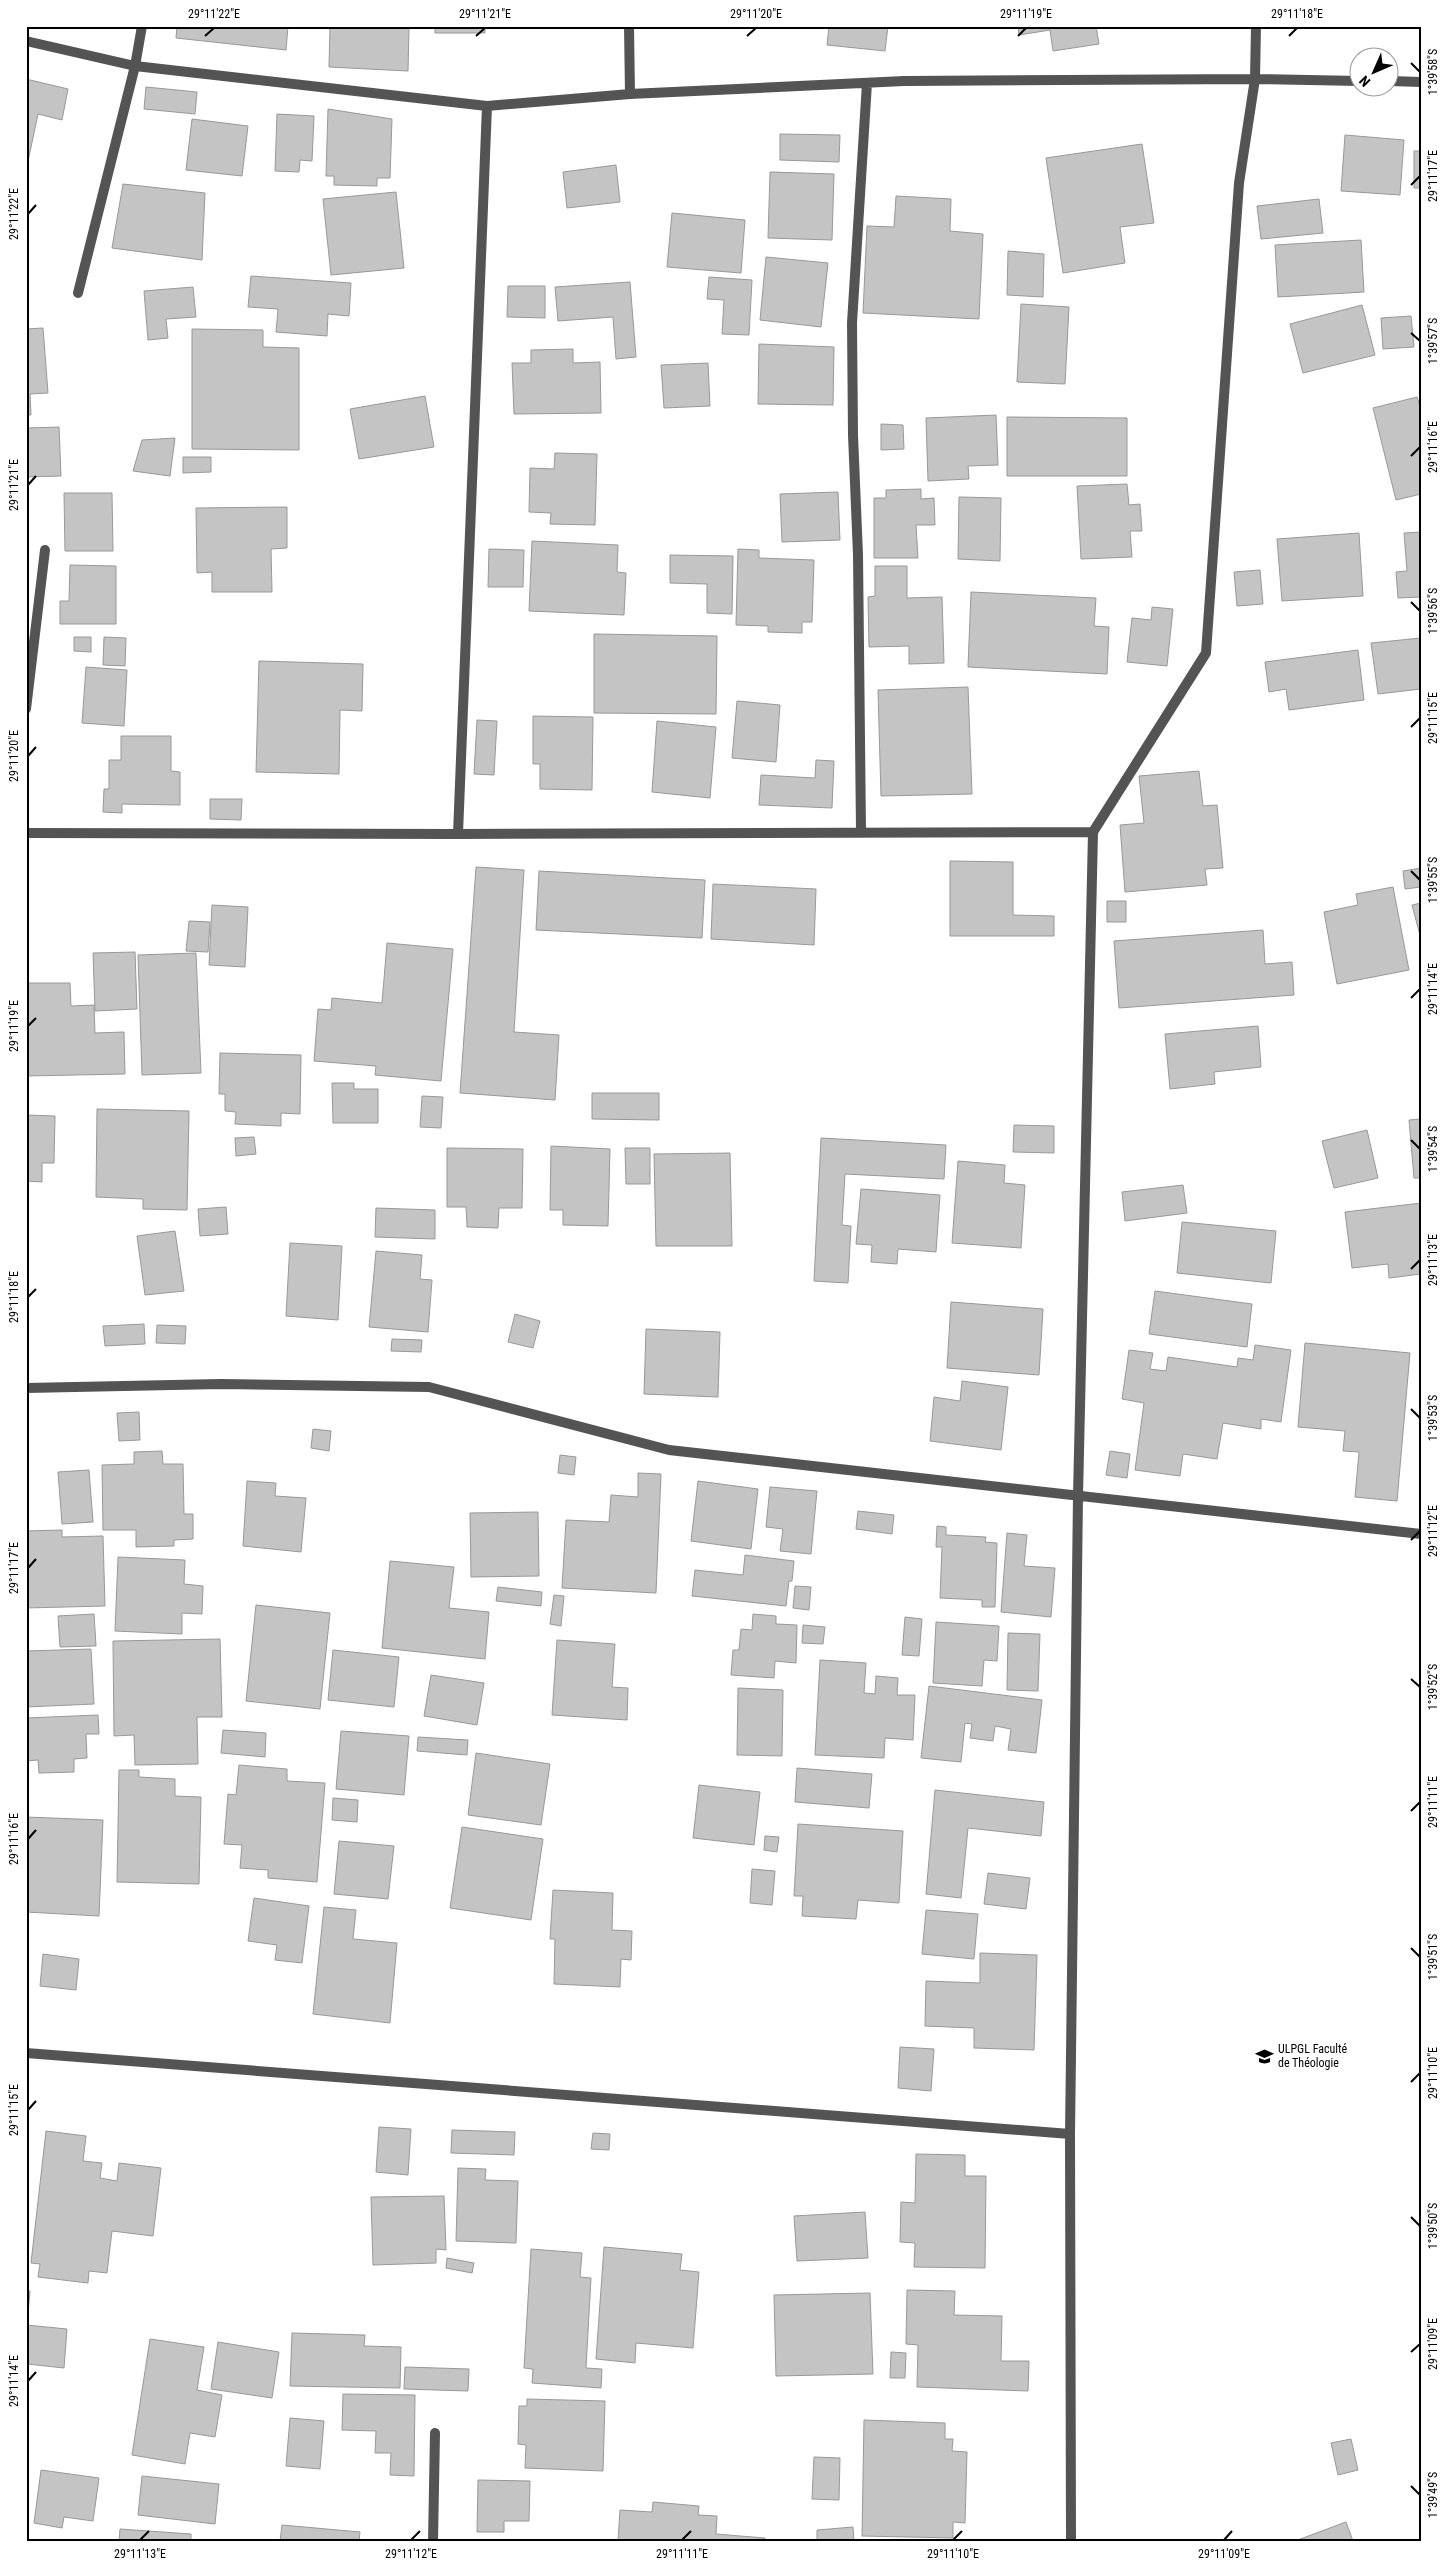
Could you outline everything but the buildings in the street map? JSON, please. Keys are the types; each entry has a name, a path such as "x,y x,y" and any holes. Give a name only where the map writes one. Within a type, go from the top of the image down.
{"street":[{"path":"78,293 135,66 142,26"},
{"path":"629,26 630,94"},
{"path":"1070,2541 1070,2134 1078,1496 1093,832 1206,653 1239,183 1255,79 1256,26"},
{"path":"26,41 135,66 487,106 630,94 867,83 1255,79 1350,81"},
{"path":"1400,81 1421,82"},
{"path":"862,831 852,323 867,83"},
{"path":"458,834 487,106"},
{"path":"26,709 45,550"},
{"path":"26,833 1093,832"},
{"path":"26,1388 221,1384 429,1387 670,1450 1421,1534"},
{"path":"26,2053 1070,2134"},
{"path":"433,2541 435,2433"}],"place":[{"name":"ULPGL Faculté de Théologie","path":"1264,2056"}]}
